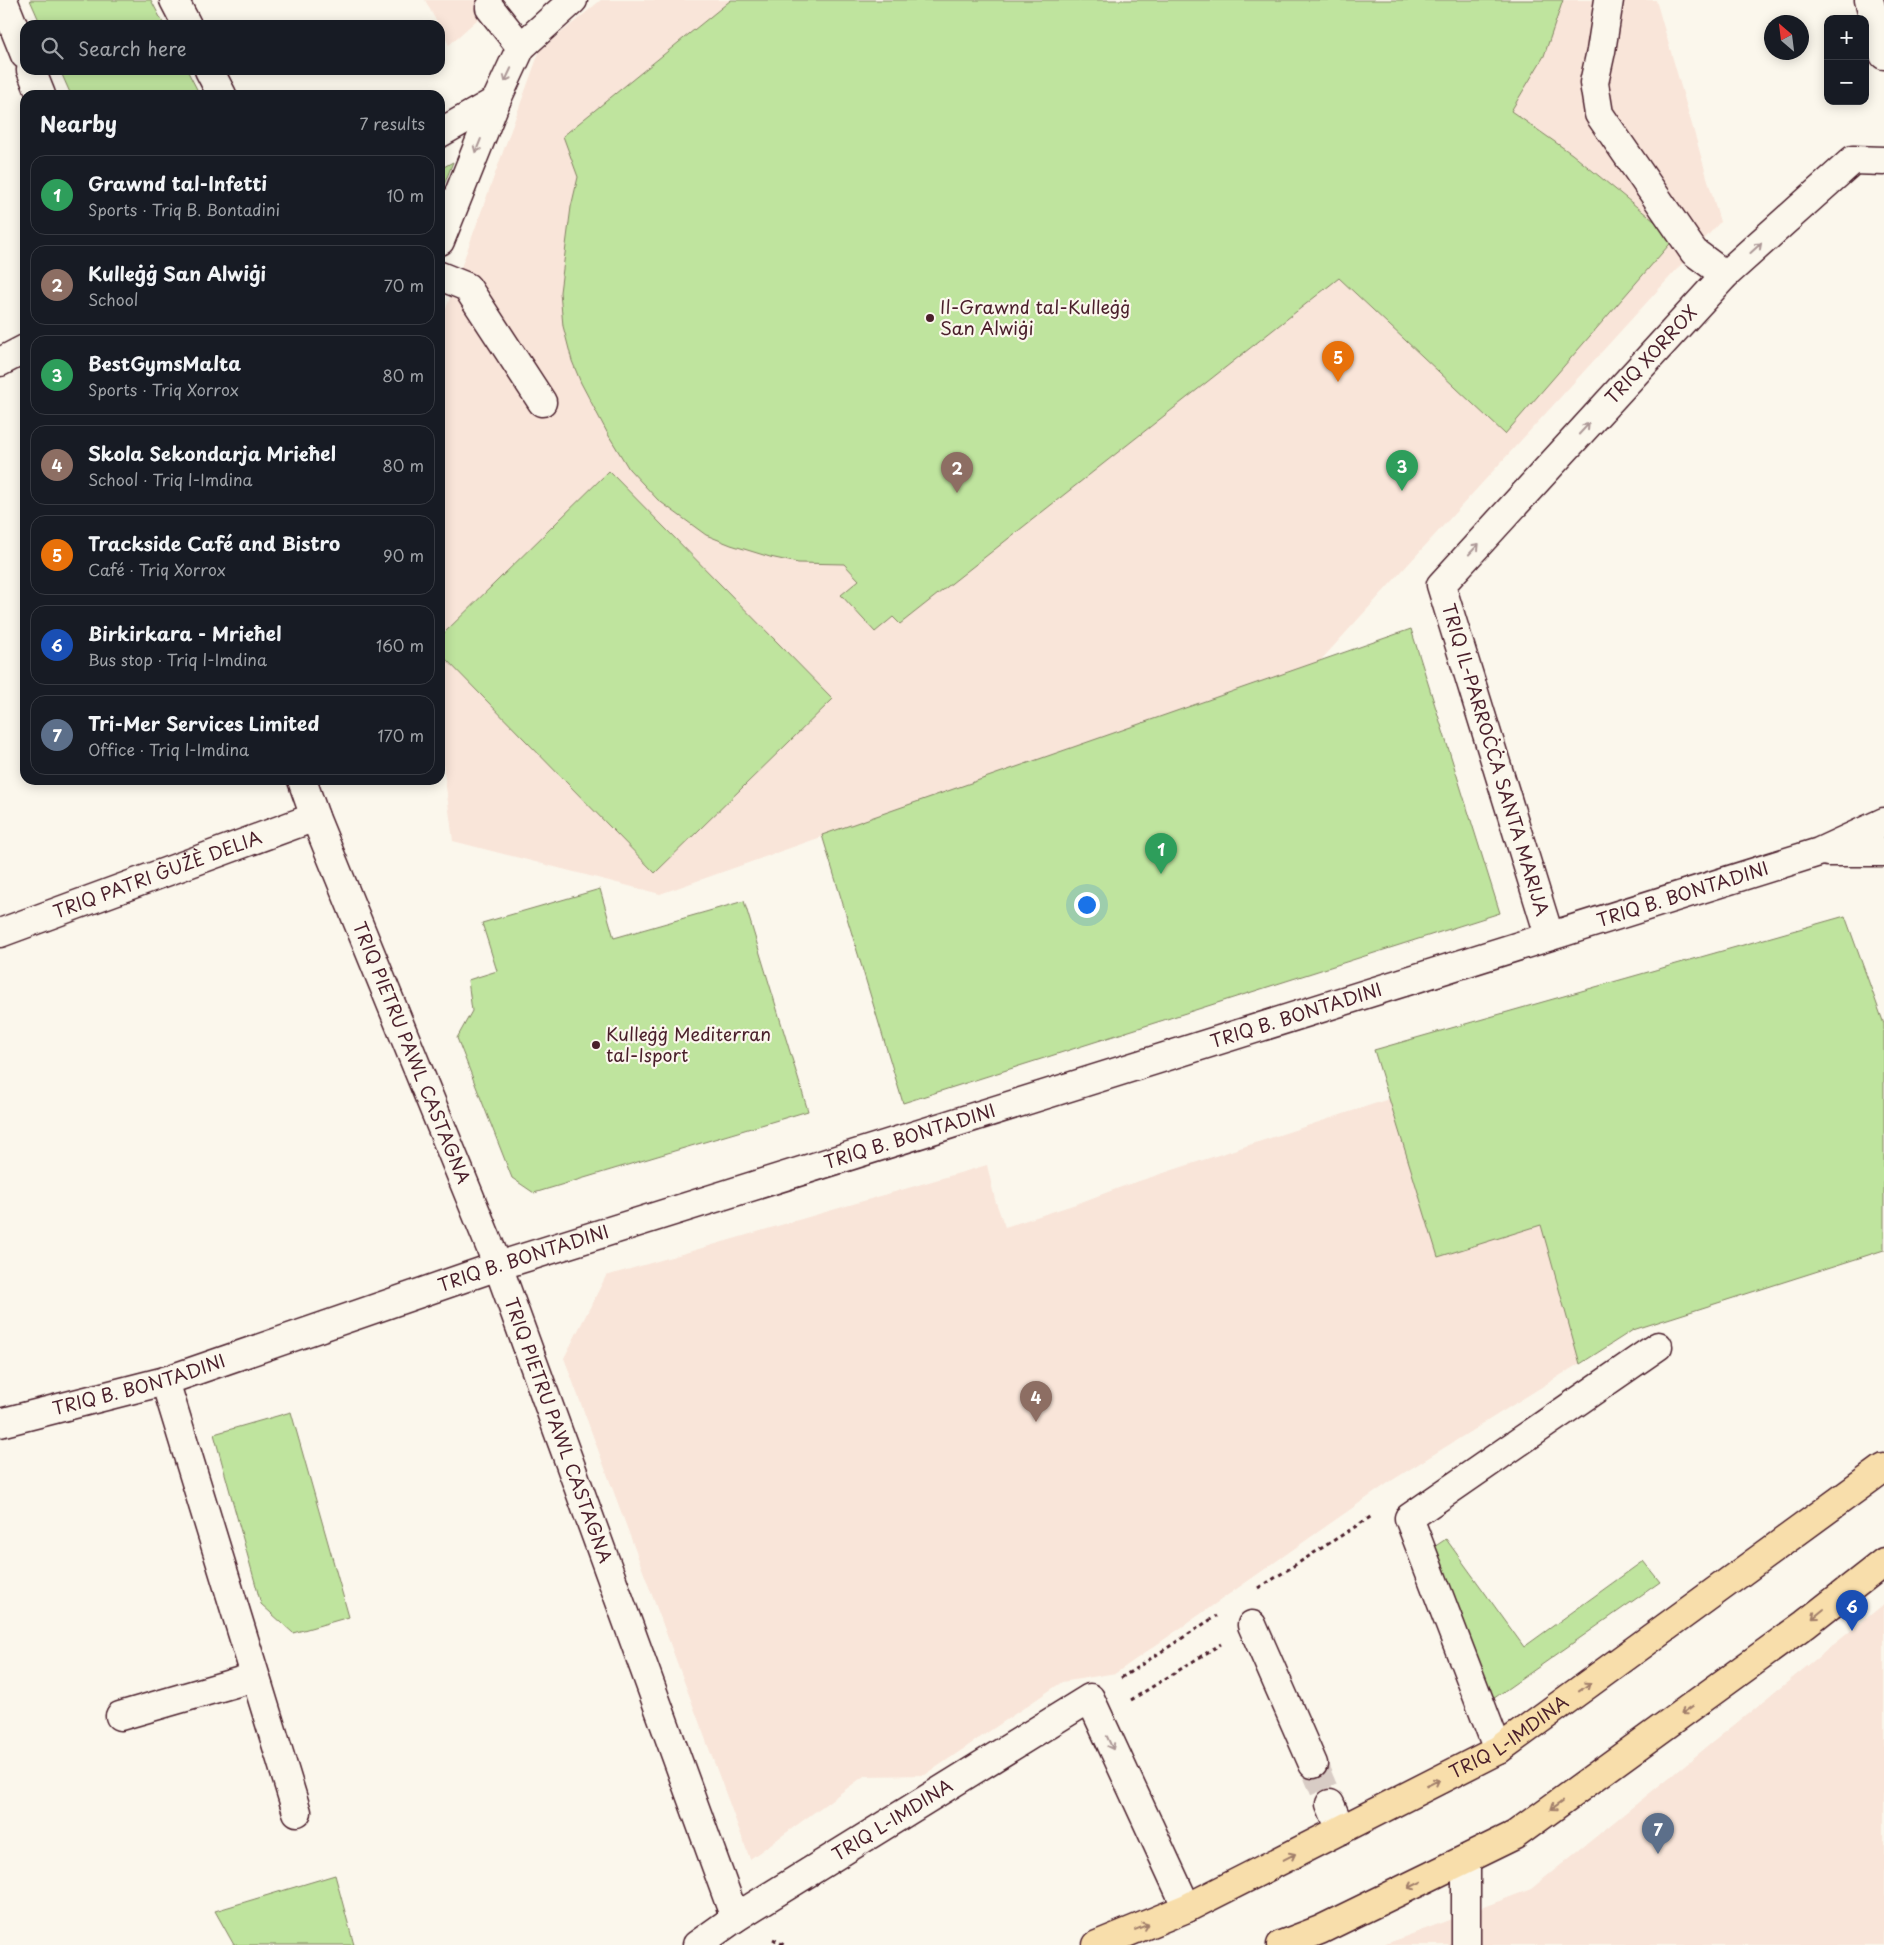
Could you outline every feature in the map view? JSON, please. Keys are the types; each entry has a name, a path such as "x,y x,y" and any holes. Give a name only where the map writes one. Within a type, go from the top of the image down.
{"main road":[{"name":"TRIQ L-IMDINA","path":"1097,1945 1187,1908 1498,1750 1884,1468"},
{"path":"1844,1498 1884,1486"},
{"path":"1281,1945 1320,1930 1515,1835 1805,1624 1884,1562"},
{"path":"1857,1583 1884,1583"}],"street":[{"path":"3,0 20,42"},
{"path":"174,0 184,20"},
{"path":"445,228 496,101 521,47 573,0"},
{"path":"1608,0 1601,51 1594,83 1599,114 1694,252 1725,275"},
{"path":"1869,0 1884,55"},
{"path":"490,8 521,47"},
{"path":"33,75 39,90"},
{"path":"212,75 220,90"},
{"path":"445,130 496,101"},
{"name":"TRIQ XORROX","path":"1441,585 1725,275 1853,160 1884,161"},
{"path":"445,278 467,287 542,402"},
{"path":"0,362 20,352"},
{"name":"TRIQ IL-PARROĊĊA SANTA MARIJA","path":"1441,585 1548,935"},
{"name":"TRIQ PIETRU PAWL CASTAGNA","path":"304,785 315,817 498,1266 735,1918"},
{"name":"TRIQ PATRI ĠUŻÈ DELIA","path":"0,933 315,817"},
{"name":"TRIQ B. BONTADINI","path":"0,1423 165,1381 498,1266 1548,935 1818,852 1884,822"},
{"name":"TRIQ B. BONTADINI","path":"1818,852 1884,852"},
{"path":"1498,1750 1409,1518 1658,1346"},
{"path":"165,1381 296,1812"},
{"path":"1252,1625 1313,1764"},
{"path":"120,1716 255,1677"},
{"path":"1095,1709 1187,1908"},
{"name":"TRIQ L-IMDINA","path":"697,1945 735,1918 1095,1709"},
{"path":"1330,1804 1341,1830"},
{"path":"1466,1860 1466,1945"}],"path":[{"path":"1095,1709 1252,1625"}],"shaded area":[{"path":"425,0 499,0 449,45 445,38 445,20 436,20"},
{"path":"601,0 1656,0 1720,222 1320,661 660,894 453,841 445,779 445,311 540,50"},
{"path":"1845,916 1884,1024 1884,1250 1633,1330 1391,1481 1116,1673 1062,1682 925,1775 864,1776 750,1859 564,1358 606,1276 987,1165 995,1200 1005,1227 1389,1099 1374,1050"},
{"path":"1884,1604 1884,1945 1383,1945 1531,1889"}],"green space":[{"path":"30,0 151,0 161,20 39,20"},
{"name":"Il-Grawnd tal-Kulleġġ San Alwiġi","path":"731,0 1563,0 1544,56 1511,111 1572,154 1675,238 1505,434 1339,278 900,624 893,617 875,632 841,595 859,580 844,564 798,563 731,545 706,535 658,500 629,469 609,436 581,383 572,361 563,326 560,292 571,207 578,177 563,136"},
{"path":"62,75 190,75 197,90 69,90"},
{"path":"453,162 445,182 445,166"},
{"path":"609,471 833,699 655,873 445,658 445,632"},
{"path":"1411,629 1500,913 903,1103 822,835"},
{"path":"600,889 614,938 744,901 808,1111 534,1193 512,1178 457,1038 472,1011 468,980 497,971 482,923"},
{"path":"1845,916 1884,1024 1884,1250 1633,1330 1580,1364 1541,1225 1438,1257 1374,1050"},
{"path":"291,1412 349,1617 293,1633 261,1604 214,1434"},
{"path":"1446,1539 1524,1647 1643,1561 1660,1582 1490,1701 1431,1549"},
{"path":"335,1875 354,1945 234,1945 215,1911"}],"tunnel":[{"path":"1313,1764 1330,1804"}],"place":[{"name":"Il-Grawnd tal-Kulleġġ San Alwiġi","path":"930,318"},
{"name":"Trackside Café and Bistro","path":"1338,382"},
{"name":"BestGymsMalta","path":"1402,491"},
{"name":"Kulleġġ San Alwiġi","path":"957,493"},
{"name":"Grawnd tal-Infetti","path":"1161,874"},
{"name":"Kulleġġ Mediterran tal-Isport","path":"596,1045"},
{"name":"Skola Sekondarja Mrieħel","path":"1036,1422"},
{"name":"Birkirkara - Mrieħel","path":"1852,1631"},
{"name":"Tri-Mer Services Limited","path":"1658,1854"}]}
